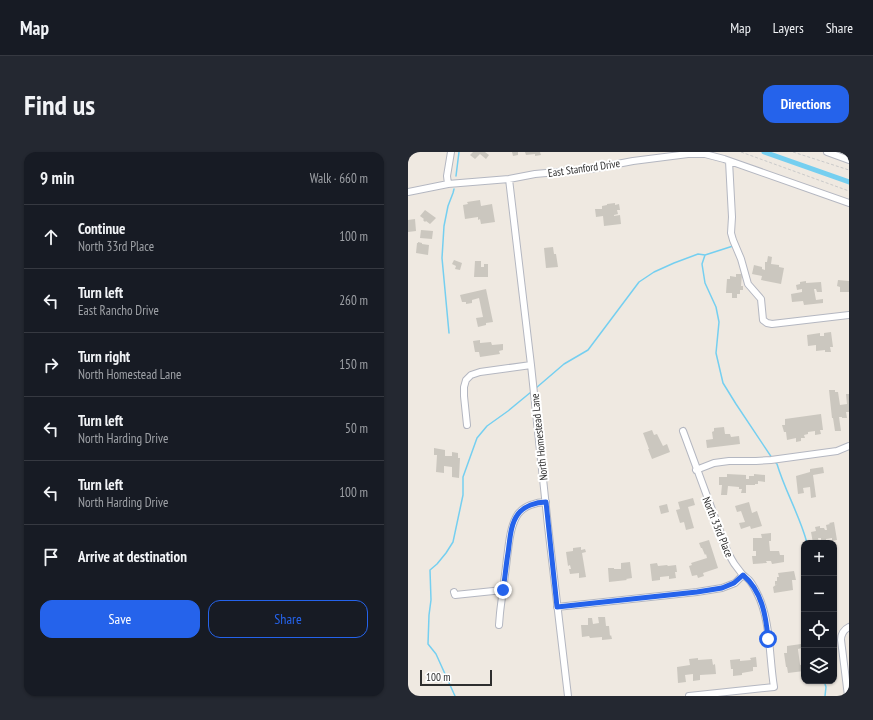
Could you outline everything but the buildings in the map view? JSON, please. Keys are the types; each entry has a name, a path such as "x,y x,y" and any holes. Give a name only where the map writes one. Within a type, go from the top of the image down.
{"street":[{"path":"448,184 447,176 451,152"},
{"path":"827,152 849,160"},
{"name":"East Stanford Drive","path":"408,192 448,184 509,179 535,174 591,169 633,161 688,154 705,154 849,203"},
{"path":"729,161 732,217 731,233 741,258 748,284 761,299 763,320 772,324 849,315"},
{"name":"North Homestead Lane","path":"509,179 568,696"},
{"path":"467,425 464,387 466,380 471,375 480,372 531,365"},
{"name":"North 33rd Place","path":"683,431 696,470 728,553 732,562 749,580 757,592 766,618 774,687 734,694"},
{"path":"696,470 714,463 729,461 774,460 837,451 849,446"},
{"path":"499,625 514,520 523,509 535,504 546,502"},
{"path":"557,607 722,588 734,583 743,575"},
{"path":"454,592 455,595 503,590"},
{"path":"848,696 841,640 842,632 849,627"},
{"path":"689,696 734,694"}],"path":[{"path":"741,152 849,191"},
{"path":"793,152 849,170"}],"waterway":[{"path":"456,176 459,152"},
{"path":"764,152 849,182"},
{"path":"449,333 442,258 444,226 448,206 454,189"},
{"path":"536,388 564,364 588,350 639,282 654,272 674,263 698,254 705,255 733,246"},
{"path":"705,255 702,264 705,283 716,307 719,322 716,353 723,383 772,458"},
{"path":"455,696 436,654 428,644 431,600 430,570 437,564 453,542 463,495 463,477 477,438 487,426 531,392"},
{"path":"774,461 777,464 806,540"},
{"path":"825,684 825,696"}],"route":[{"path":"503,590 514,520 523,509 540,502 546,502 557,607 722,588 734,583 743,575 749,580 757,592 766,618 768,639"}]}
